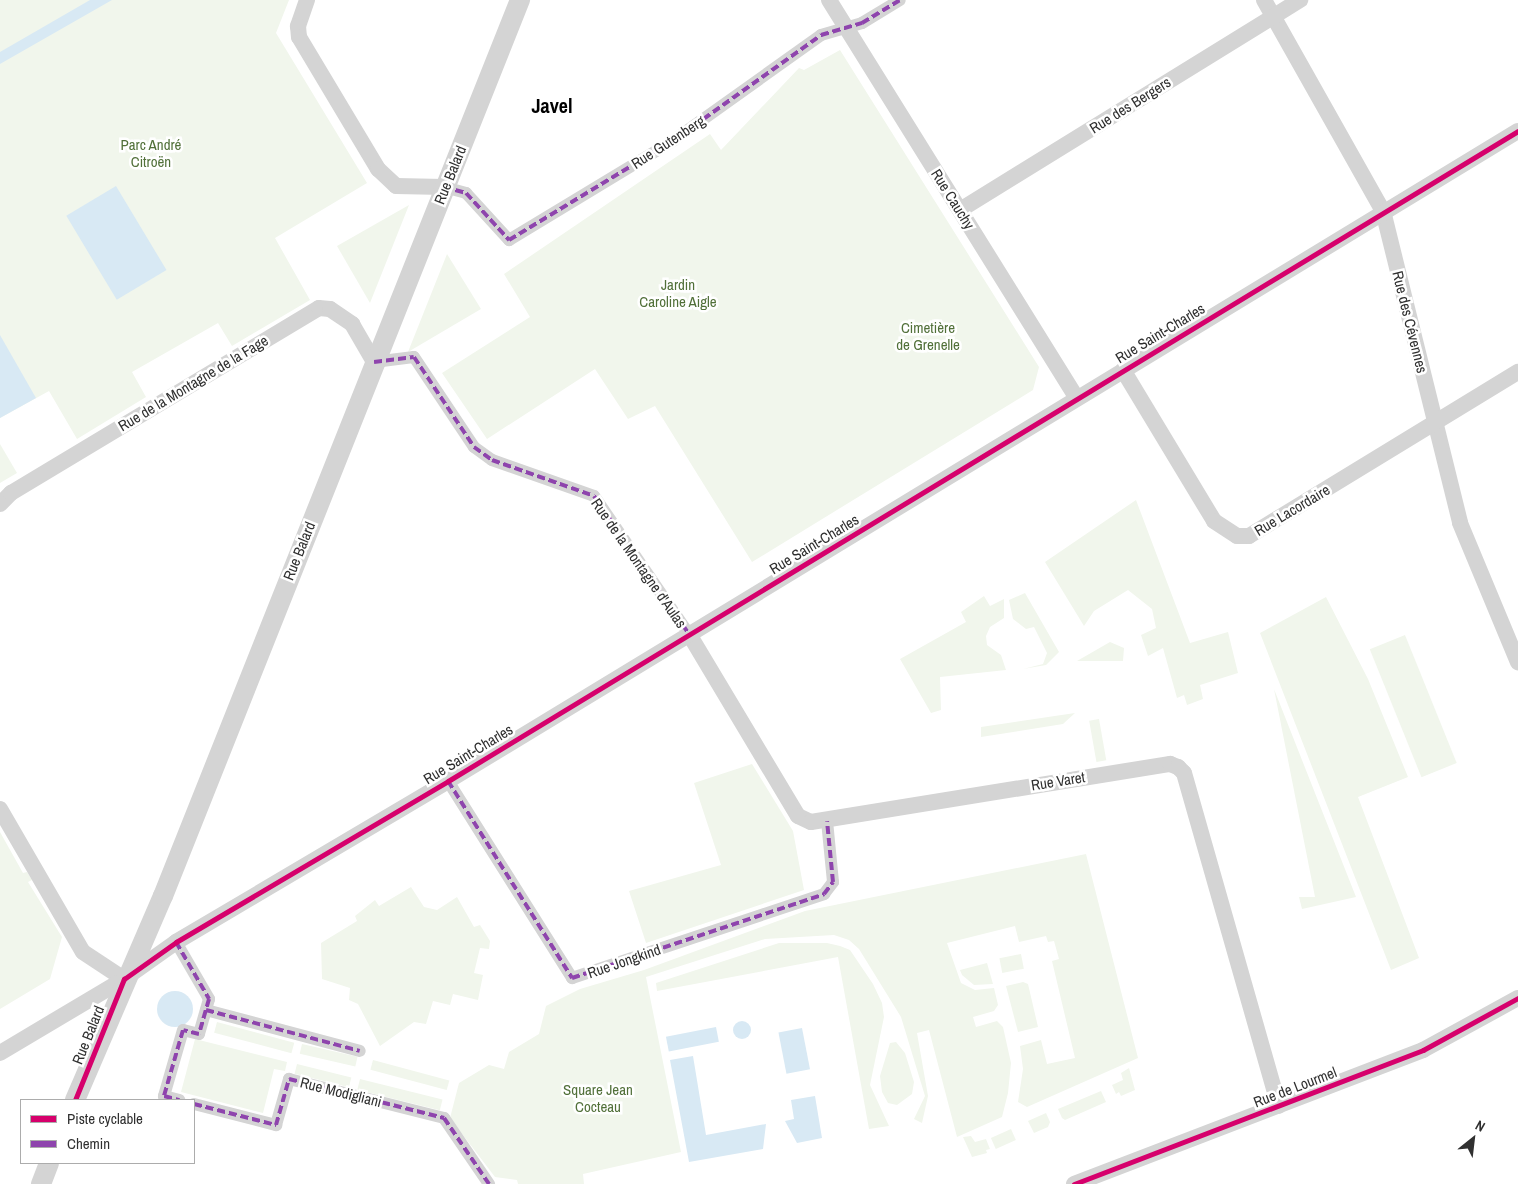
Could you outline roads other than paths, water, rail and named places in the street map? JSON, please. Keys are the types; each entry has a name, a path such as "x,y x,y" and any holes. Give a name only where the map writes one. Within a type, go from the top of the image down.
{"street":[{"path":"307,0 298,26 299,38 378,169 396,186 444,187"},
{"name":"Rue Balard","path":"75,1099 124,979 162,896 520,0"},
{"name":"Rue Cauchy","path":"830,0 1077,398"},
{"name":"Rue Gutenberg","path":"444,187 466,193 509,240 674,140 821,35 862,23 900,0"},
{"name":"Rue des Cévennes","path":"1264,0 1383,211 1460,523 1518,662"},
{"name":"Rue des Bergers","path":"960,210 1300,0"},
{"name":"Rue Saint-Charles","path":"0,1053 124,979 176,942 448,781 1383,211 1518,131"},
{"name":"Rue de la Montagne de la Fage","path":"0,504 11,493 319,308 330,309 352,324 374,362"},
{"name":"Rue de la Montagne d'Aulas","path":"374,362 414,357 474,447 492,460 594,496 690,634"},
{"name":"Rue Lacordaire","path":"1123,370 1214,521 1237,536 1249,536 1518,372"},
{"name":"Rue Varet","path":"690,634 798,816 811,822 827,821 1170,764 1178,766 1184,773 1279,1106"},
{"name":"Rue Jongkind","path":"448,781 572,978 824,894 833,882 827,821"},
{"path":"0,809 83,952 124,979"},
{"path":"176,942 209,999 199,1034 183,1030 164,1096 176,1099"},
{"name":"Rue de Lourmel","path":"1074,1184 1423,1050 1518,998"},
{"path":"206,1010 360,1051"},
{"name":"Rue Modigliani","path":"195,1104 276,1125 289,1079 444,1118 489,1184"},
{"path":"41,1184 49,1164"}],"water":[{"path":"90,0 112,0 0,64 0,52"},
{"path":"116,186 166,270 117,300 66,216"},
{"path":"0,335 36,398 0,418"},
{"path":"175,991 187,997 193,1009 187,1021 175,1027 163,1021 157,1009 163,997"},
{"path":"738,1021 746,1021 751,1026 749,1037 738,1039 733,1034 733,1026"},
{"path":"716,1027 719,1042 669,1051 666,1037"},
{"path":"802,1028 810,1069 786,1074 778,1033"},
{"path":"693,1056 706,1135 766,1124 763,1149 689,1162 670,1060"},
{"path":"815,1096 822,1138 797,1143 785,1121 794,1119 791,1100"}],"district":[{"name":"Javel","path":"552,105"}],"park label":[{"name":"Parc André Citroën","path":"151,152"},
{"name":"Jardin Caroline Aigle","path":"678,292"},
{"name":"Cimetière de Grenelle","path":"928,336"},
{"name":"Square Jean Cocteau","path":"598,1098"}]}
